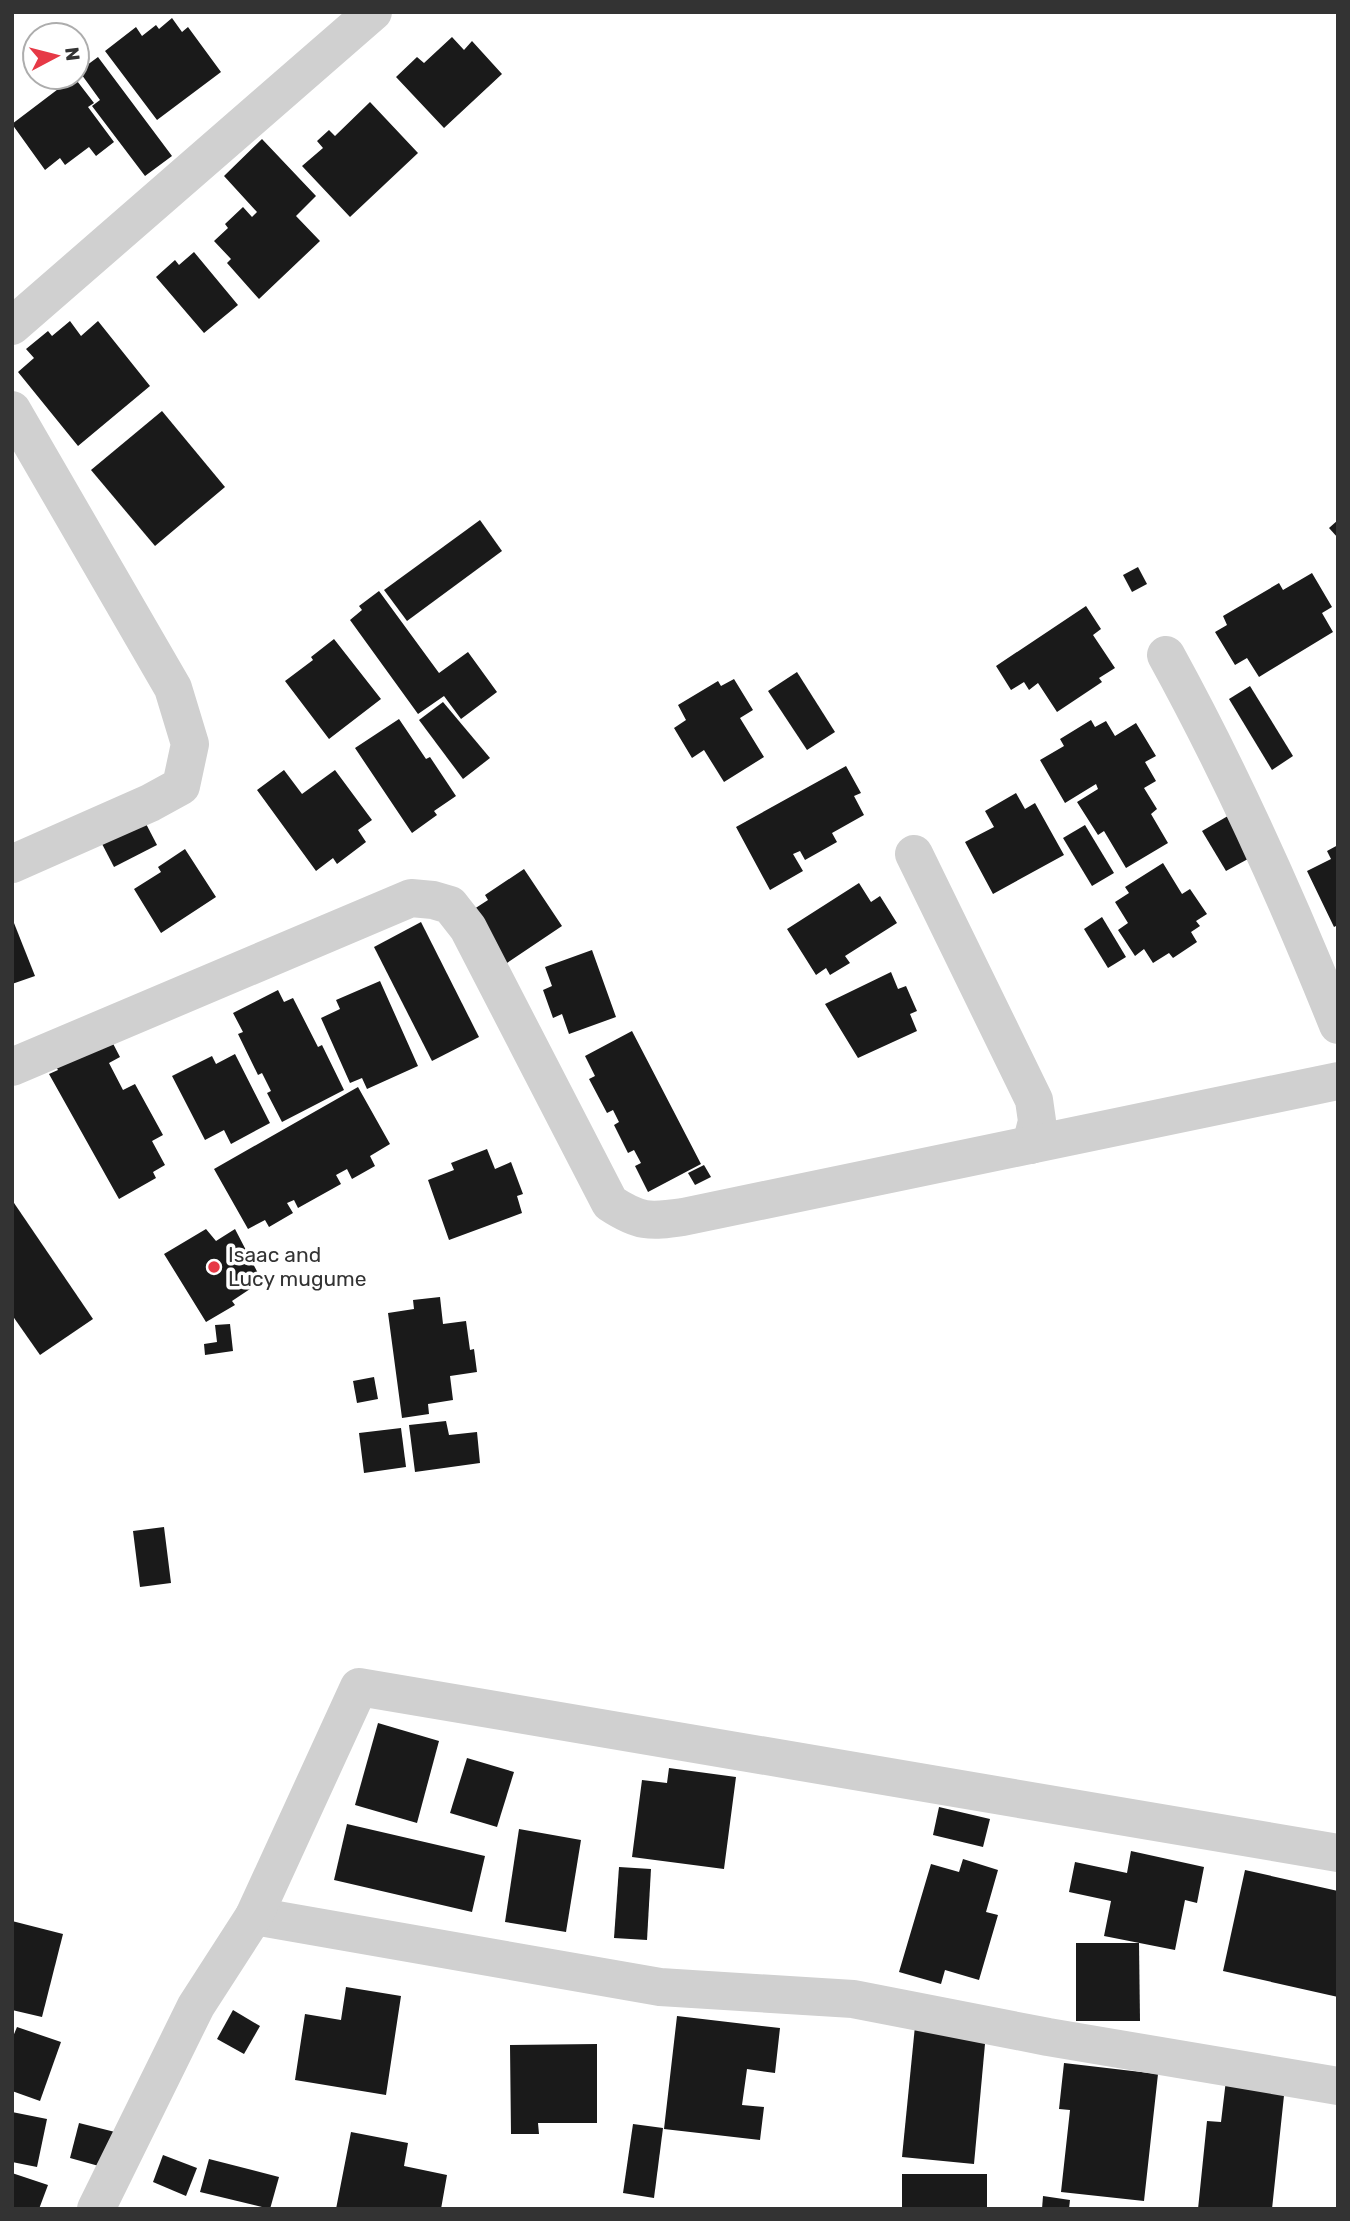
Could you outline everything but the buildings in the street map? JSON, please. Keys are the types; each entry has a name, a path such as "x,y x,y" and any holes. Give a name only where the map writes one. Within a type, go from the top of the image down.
{"street":[{"path":"12,326 373,12"},
{"path":"12,410 173,688 190,744 181,786 150,803 12,864"},
{"path":"1166,655 1226,767 1295,917 1338,1025"},
{"path":"915,854 1034,1100 1037,1121 1031,1145"},
{"path":"12,1068 411,898 450,905 468,928 610,1203 629,1215 653,1222 1338,1081"},
{"path":"96,2209 196,2006 254,1916 359,1687 1338,1853"},
{"path":"254,1916 660,1987 853,1999 1048,2037 1338,2086"}],"place":[{"name":"Isaac and Lucy mugume","path":"214,1267"}]}
